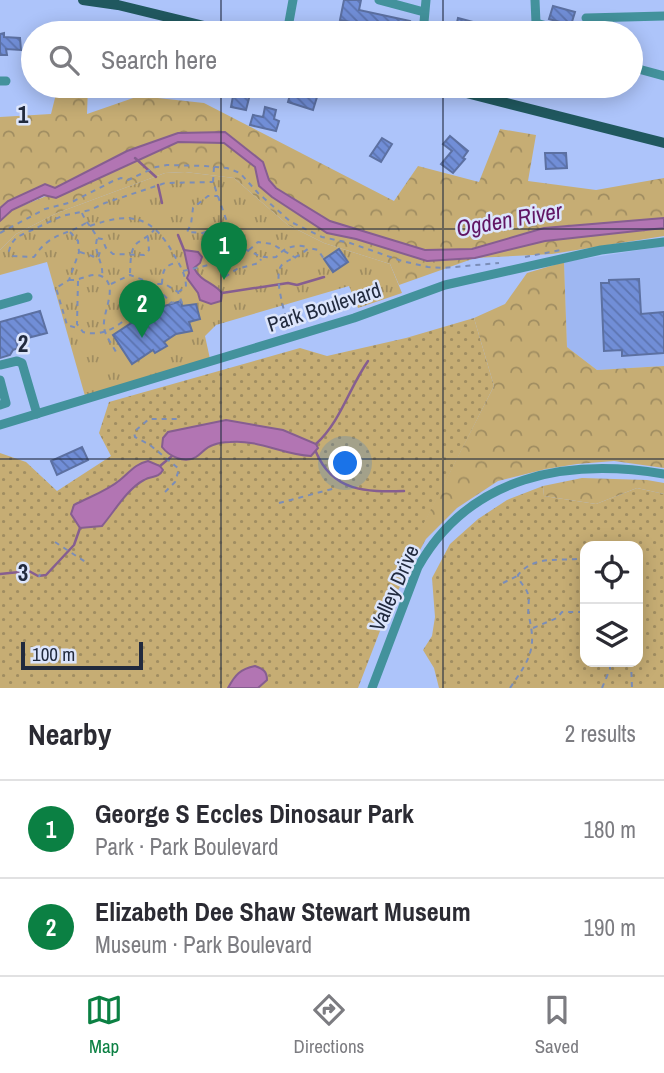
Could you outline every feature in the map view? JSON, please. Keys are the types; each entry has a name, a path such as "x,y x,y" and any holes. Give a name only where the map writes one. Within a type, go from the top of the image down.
{"main road":[{"path":"83,0 183,21"},
{"path":"486,98 664,143"}],"street":[{"path":"289,21 293,0"},
{"path":"379,0 424,12"},
{"path":"424,21 426,0"},
{"path":"535,0 536,21"},
{"path":"586,18 664,16"},
{"path":"643,70 664,75"},
{"name":"Park Boulevard","path":"0,425 354,318 445,285 601,250 664,242"},
{"path":"0,305 28,298"},
{"path":"0,365 17,361 22,363 37,414"},
{"path":"0,380 3,404 11,422"},
{"name":"Valley Drive","path":"372,688 418,567 428,549 469,508 498,489 534,476 573,470 612,469 664,474"}],"path":[{"path":"0,233 46,209 72,202 113,181 121,178 128,180 156,167 214,167 240,173 291,222 321,237 428,267 503,263"},
{"path":"214,167 213,182 218,196 226,219 226,223 203,233 187,232 191,225 191,211 202,200 218,196"},
{"path":"86,223 54,236 43,244 34,257 13,256 9,251 17,237 62,216 82,212 165,183 213,182"},
{"path":"82,212 97,238 102,239 106,248 118,255 141,256 147,253 148,237"},
{"path":"90,226 114,218 127,217 149,223 185,271 186,287 178,292"},
{"path":"130,275 136,243 155,230"},
{"path":"69,232 78,241 79,252 69,280"},
{"path":"203,233 206,244 215,251 217,263"},
{"path":"97,238 95,245 103,269 102,276"},
{"path":"249,250 258,242 272,244 297,258"},
{"path":"233,264 242,249 261,258 276,257 281,251 297,245 318,250 324,259"},
{"path":"79,252 98,254 106,248"},
{"path":"286,318 279,281 280,267 309,248"},
{"path":"225,277 237,269 259,263 261,258"},
{"path":"162,283 166,265 178,262"},
{"path":"185,271 217,263 233,264 237,269"},
{"path":"110,285 130,275"},
{"path":"130,275 155,286 173,303"},
{"path":"117,352 104,331 104,314 111,291 110,285 102,276 69,280 56,288 67,326 87,333 104,331 113,328 131,315 145,296 162,283"},
{"path":"78,281 76,324 79,329"},
{"path":"162,283 178,292 183,306"},
{"path":"137,307 142,315 150,308 181,301"},
{"path":"165,492 175,482 179,469 150,445 135,437 134,432 149,419 177,419"},
{"path":"279,503 336,488"},
{"path":"55,542 87,562"},
{"path":"503,583 523,568 540,560 553,562 580,559"},
{"path":"510,688 531,653 533,628 528,614 528,595 517,575"},
{"path":"533,628 557,618 562,612 580,612"},
{"path":"602,688 610,667"},
{"path":"631,667 632,688"}],"shaded area":[{"name":"Ogden River","path":"225,132 263,162 269,180 276,188 330,221 425,250 472,249 544,228 664,218 664,228 545,241 475,258 427,261 327,233 259,186 255,167 224,143 178,142 56,198 44,195 12,210 0,221 0,208 8,201 45,184 55,188 127,151 178,133"},
{"path":"664,246 664,366 597,370 567,347 564,262"},
{"path":"184,250 198,252 202,257 194,268 222,293 221,301 211,304 200,300 187,278 189,273"},
{"path":"226,420 283,430 316,444 318,448 311,456 251,443 226,442 211,446 187,460 173,456 162,447 163,438 168,432"},
{"path":"148,461 160,466 163,470 161,473 132,489 102,526 80,528 71,514 74,505 109,487 136,466"},
{"path":"255,666 264,671 267,677 258,688 228,688 238,673"}],"green space":[{"path":"55,98 88,98 87,114 133,98 204,103 394,201 418,166 479,182 500,129 536,135 528,181 596,190 664,178 664,218 544,228 472,249 425,250 330,221 276,188 269,180 263,162 225,132 178,133 127,151 55,188 8,201 0,208 0,117 51,114"},
{"path":"178,142 224,143 256,167 259,186 327,233 427,261 475,258 399,285 390,264 324,243 288,225 234,178 185,172 165,173 57,213 16,234 0,250 0,221 12,210"},
{"path":"185,172 234,178 288,225 324,243 390,264 402,293 358,308 349,286 216,325 205,336 210,359 85,396 47,262 0,275 0,250 16,234 57,213 165,173"},
{"path":"664,228 664,236 552,254 475,258 545,241"},
{"path":"564,262 567,347 597,370 664,366 664,468 614,461 546,469 498,481 457,508 426,539 390,605 387,595 494,386 474,318 505,304 527,273"},
{"path":"474,318 494,386 388,595 390,605 358,688 0,688 0,453 26,462 57,491 111,456 99,433 109,402 300,348 327,356 406,338"},
{"path":"582,478 664,483 664,494 637,488 596,504 544,496 543,486"},
{"path":"543,486 544,496 596,504 637,488 664,494 664,688 439,688 434,668 423,650 432,636 435,617 432,578 450,544 478,519 507,500"}],"building":[{"path":"344,0 361,0 359,10 410,21 345,21 340,20"},
{"path":"553,6 575,12 572,21 549,19"},
{"path":"4,33 4,37 20,38 21,50 6,49 7,55 0,55 0,34"},
{"path":"233,98 249,98 246,110 231,107"},
{"path":"289,98 317,98 313,110 288,102"},
{"path":"265,107 276,110 274,119 279,121 276,131 250,125 253,115 263,117"},
{"path":"450,136 468,151 453,173 441,164 452,151 443,144"},
{"path":"382,138 392,144 381,162 370,156"},
{"path":"545,153 566,153 567,168 546,169"},
{"path":"339,249 348,262 333,272 324,259"},
{"path":"639,279 641,314 664,312 664,353 622,356 622,350 604,351 601,283 609,283 609,280"},
{"path":"181,301 182,306 196,304 200,319 189,322 192,331 176,334 164,342 167,346 155,353 153,350 132,364 113,335 151,310"},
{"path":"40,311 47,333 16,341 18,348 10,355 0,358 0,322"},
{"path":"82,447 88,460 57,475 51,461"}],"waterway":[{"path":"135,158 156,177"},
{"path":"158,185 162,203"},
{"path":"178,235 184,250"},
{"path":"222,293 288,283 297,285 324,277"},
{"path":"316,444 332,425 368,361"},
{"path":"316,452 332,475 352,487 404,491"},
{"path":"160,466 172,456"},
{"path":"0,574 29,571 38,576 46,575 74,545 80,528"}],"place":[{"name":"George S Eccles Dinosaur Park","path":"224,280"},
{"name":"Elizabeth Dee Shaw Stewart Museum","path":"142,338"}]}
